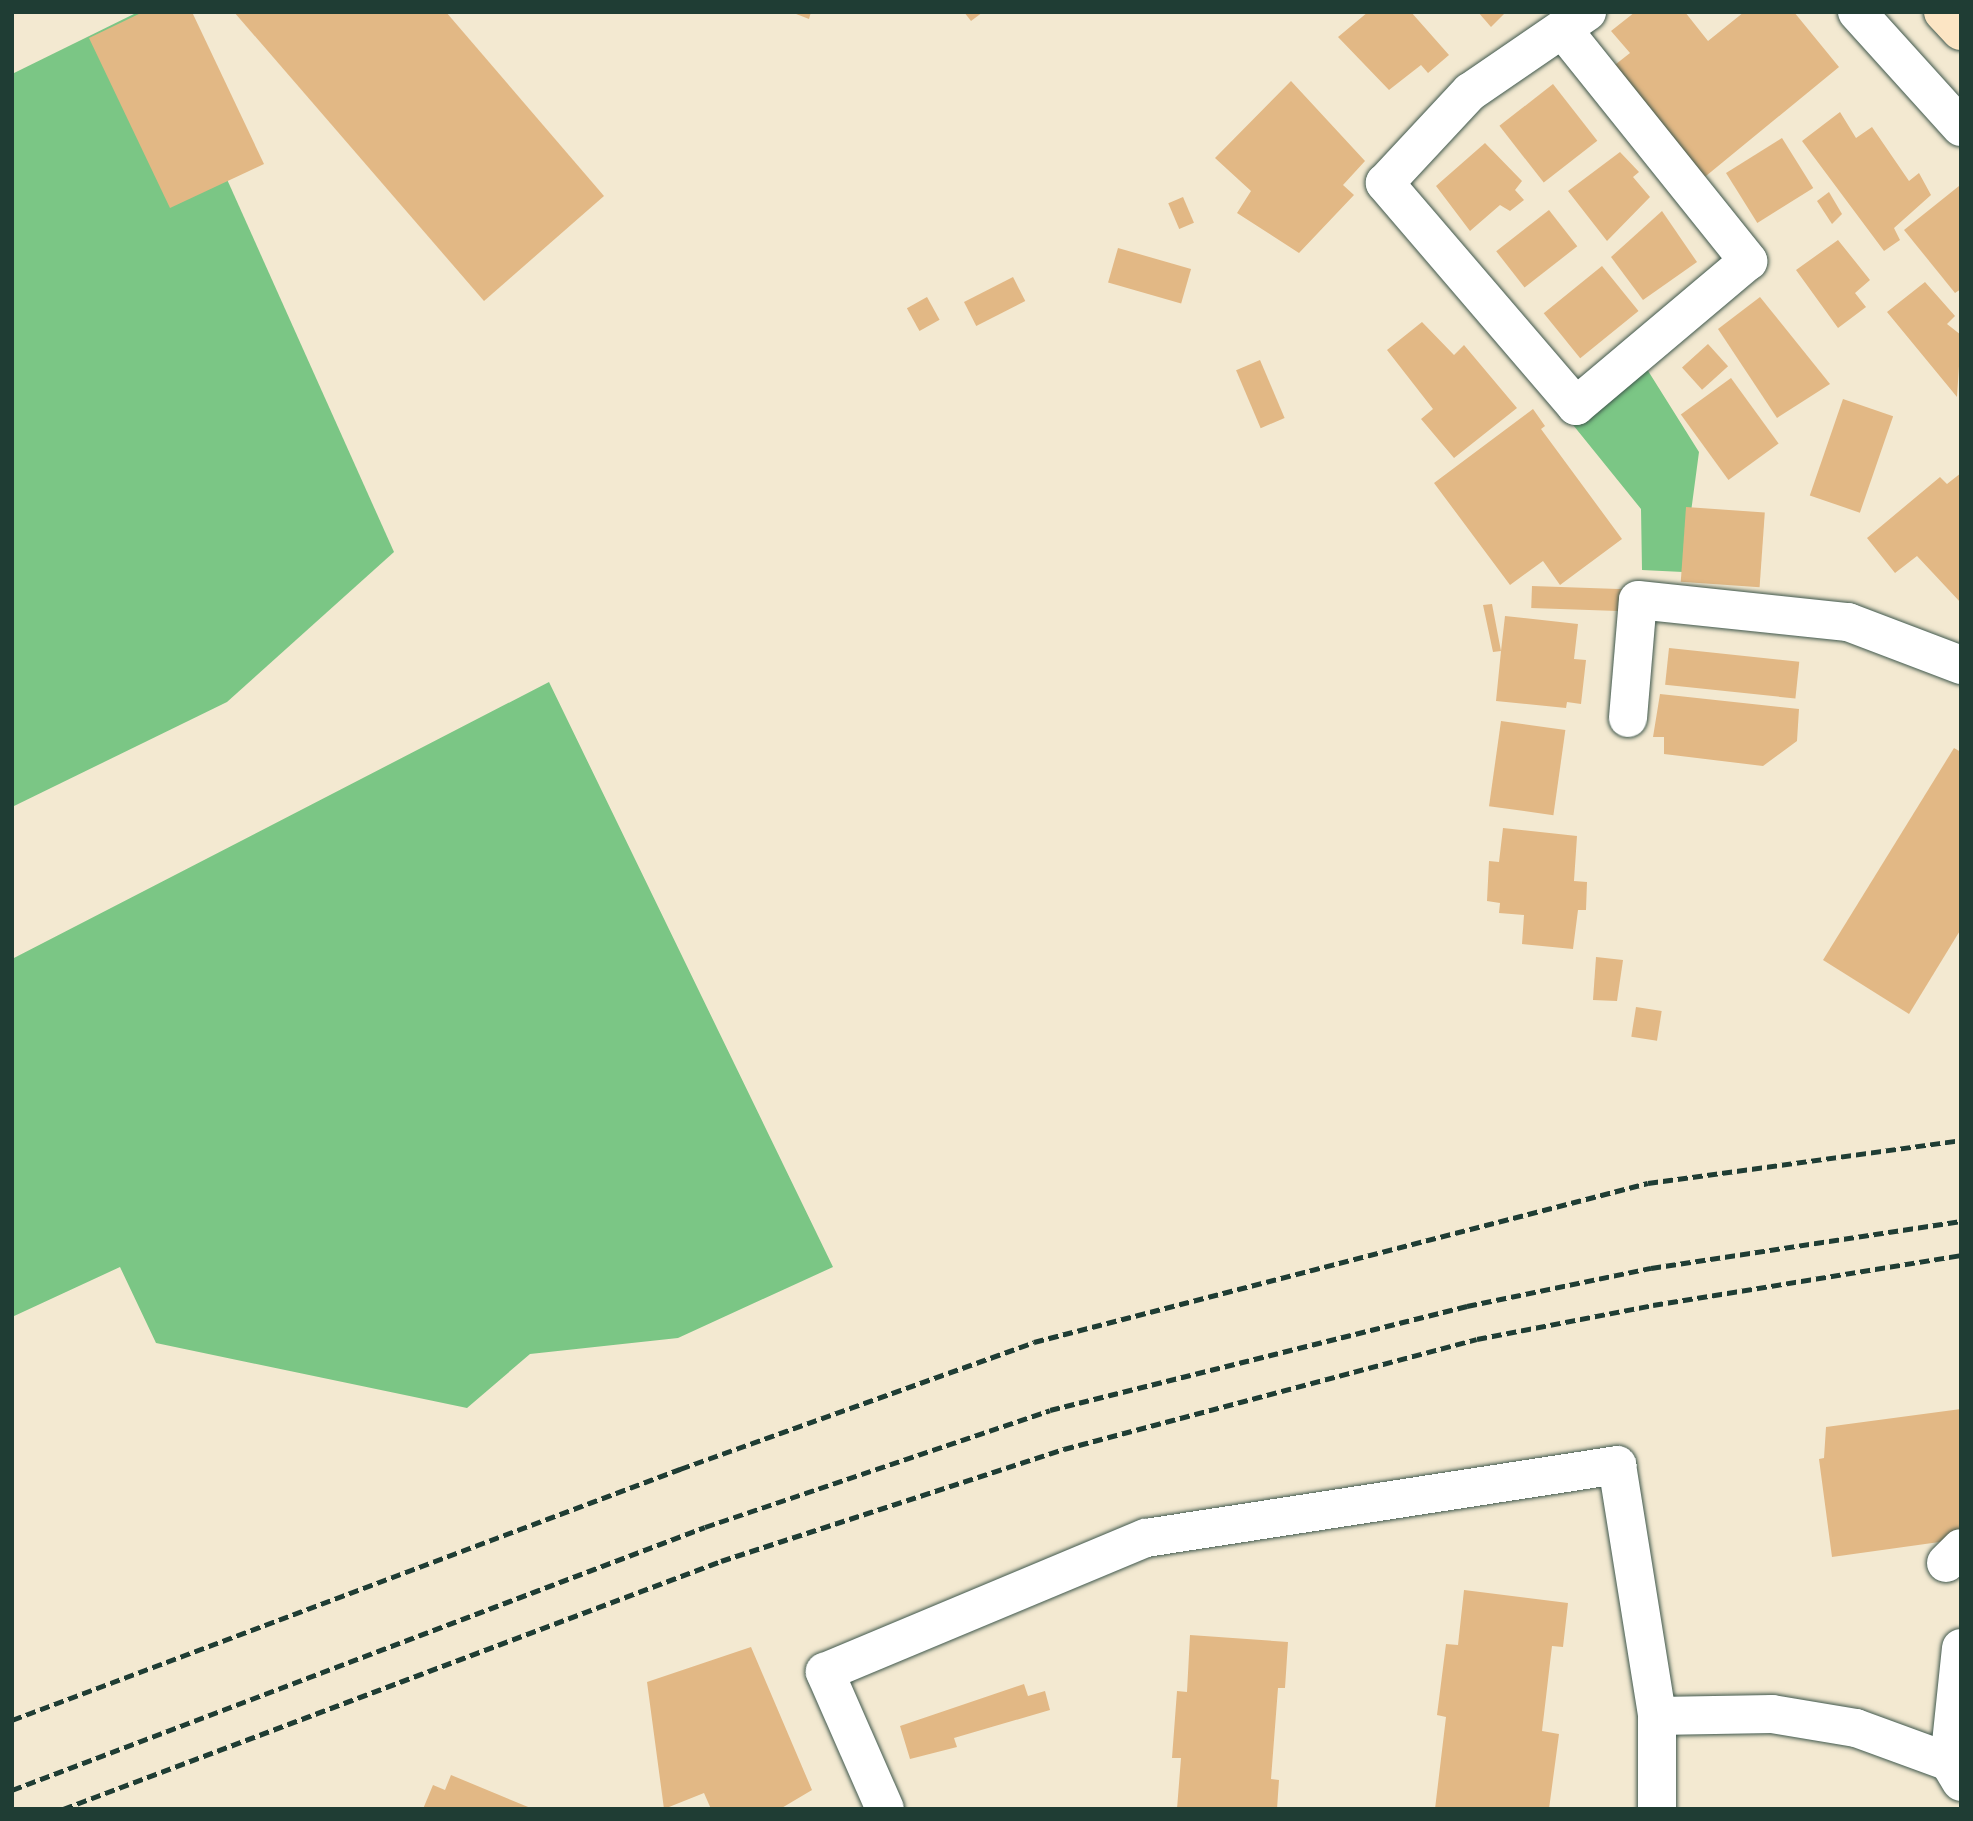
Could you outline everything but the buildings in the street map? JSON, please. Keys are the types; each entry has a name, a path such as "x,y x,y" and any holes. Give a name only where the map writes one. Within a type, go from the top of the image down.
{"main road":[{"path":"1943,12 1961,31"}],"street":[{"path":"1857,12 1961,127"},
{"path":"1575,22 1748,261 1576,406 1385,183 1470,92 1575,22"},
{"path":"1628,718 1638,600 1848,622 1961,665"},
{"path":"885,1809 825,1672 1146,1538 1617,1465 1657,1716 1657,1809"},
{"path":"1657,1716 1772,1714 1856,1728 1955,1772 1961,1648"}],"green space":[{"path":"138,12 152,12 394,552 227,702 12,807 12,74"},
{"path":"1645,366 1699,452 1683,572 1642,570 1641,509 1565,415"},
{"path":"549,682 833,1267 678,1338 530,1354 467,1408 156,1343 120,1267 12,1317 12,959"}],"railway":[{"path":"12,1720 680,1469 1034,1342 1648,1183 1961,1140"},
{"path":"12,1790 705,1527 1050,1410 1467,1306 1651,1268 1961,1221"},
{"path":"63,1809 721,1561 1064,1449 1477,1339 1653,1305 1961,1255"}]}
